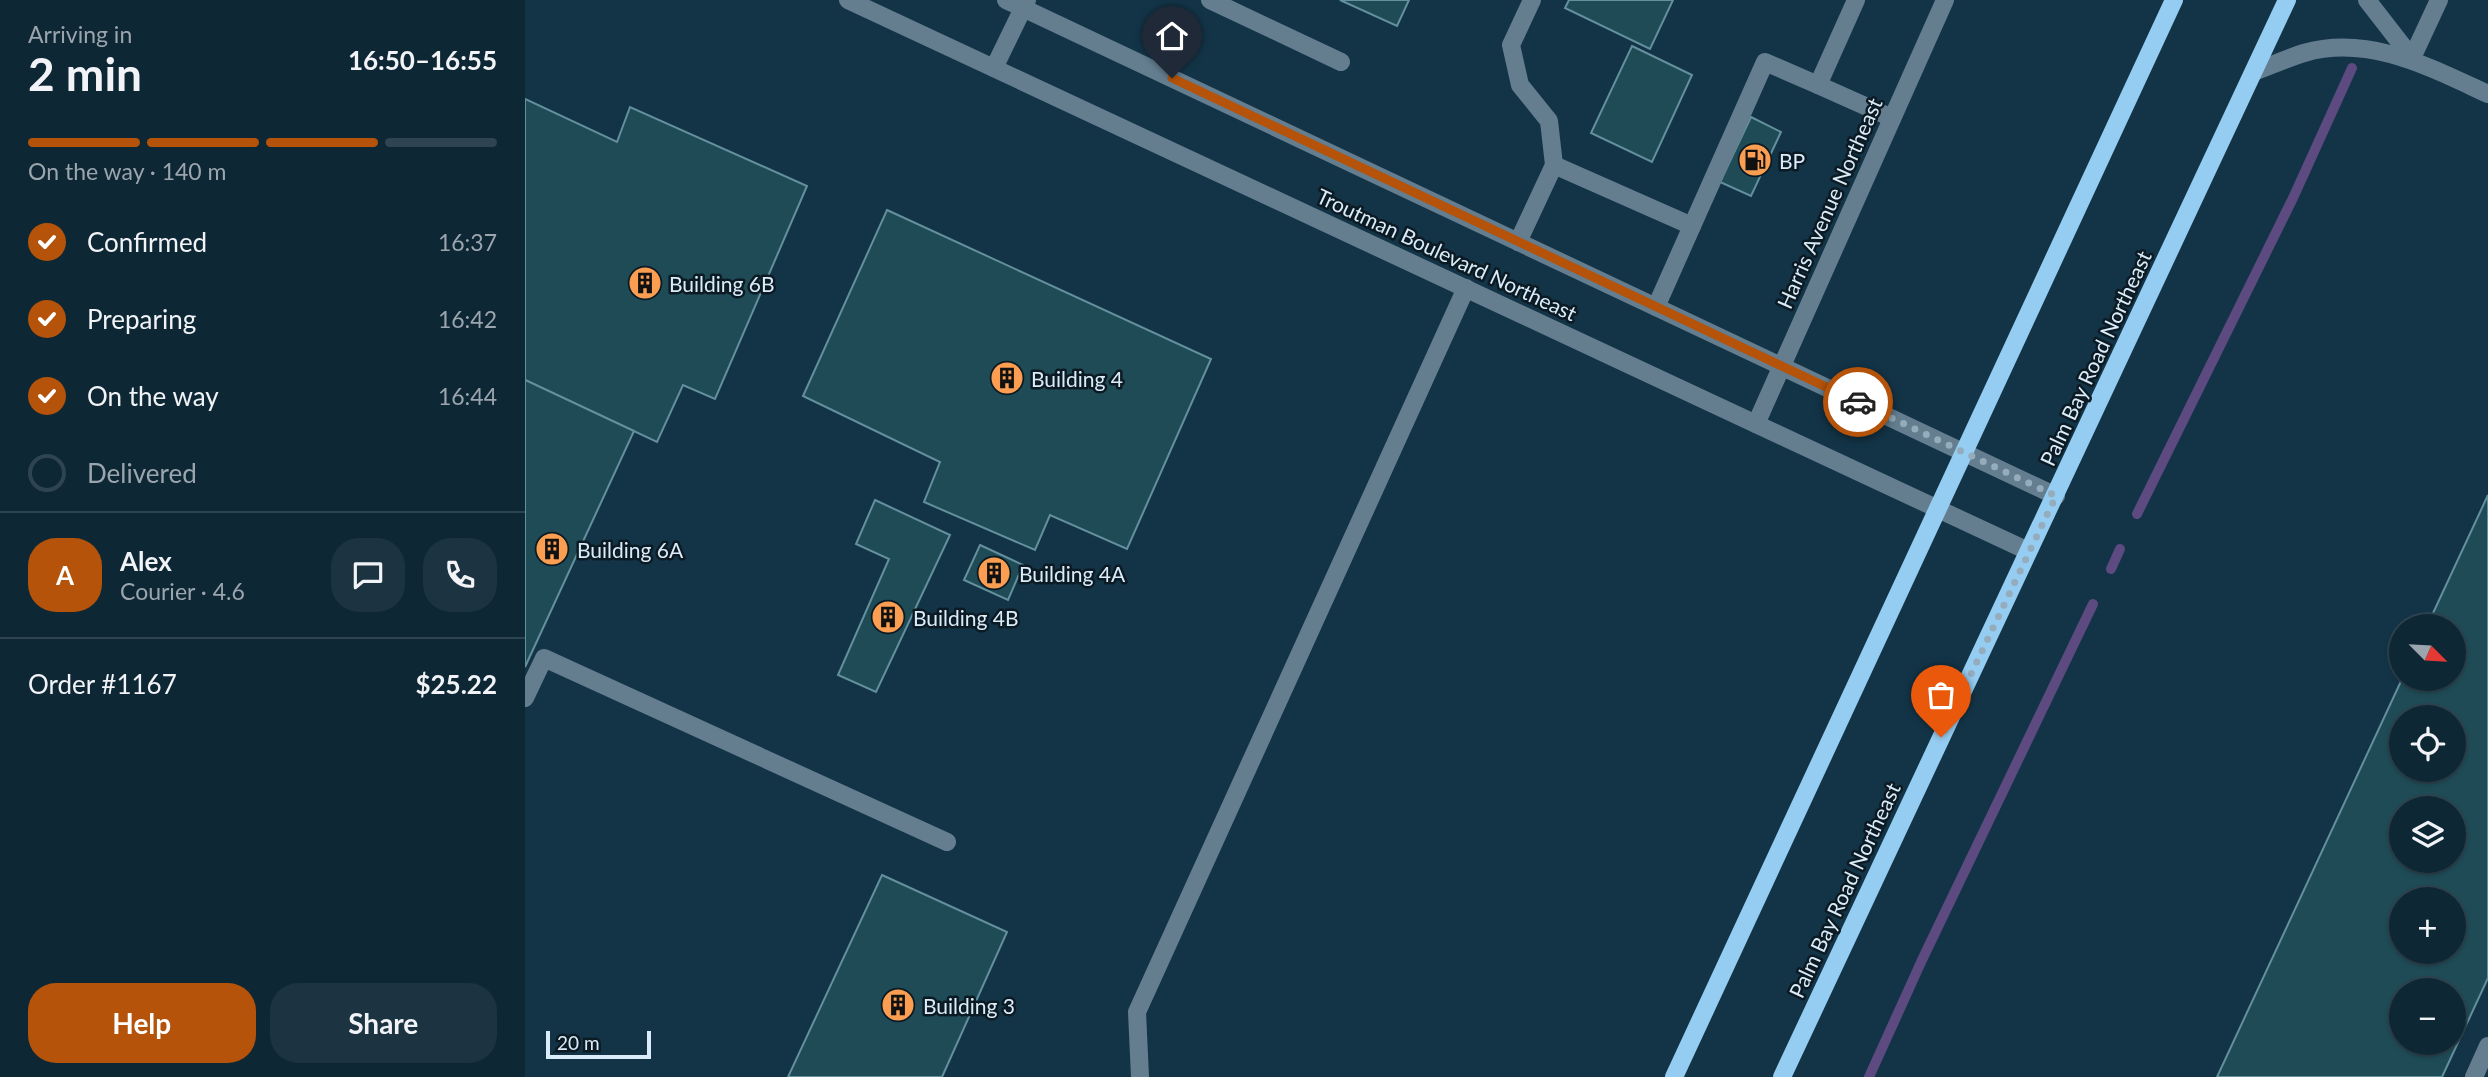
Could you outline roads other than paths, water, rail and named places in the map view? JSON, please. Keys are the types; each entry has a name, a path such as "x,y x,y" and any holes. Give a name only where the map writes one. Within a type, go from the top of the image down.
{"main road":[{"path":"1674,1077 2174,0"},
{"name":"Palm Bay Road Northeast","path":"1782,1077 2287,0"}],"street":[{"name":"Troutman Boulevard Northeast","path":"848,0 2028,551"},
{"name":"Troutman Boulevard Northeast","path":"1006,0 1025,4 1518,242 2056,496"},
{"path":"1210,0 1341,62"},
{"path":"1518,242 1554,165 1549,121 1520,85 1511,45 1532,0"},
{"path":"1818,85 1856,0"},
{"name":"Harris Avenue Northeast","path":"1755,424 1945,0"},
{"path":"2367,0 2412,58"},
{"path":"2412,58 2439,0"},
{"path":"994,68 1025,4"},
{"path":"2254,72 2306,52 2344,47 2412,58 2488,94"},
{"path":"1656,307 1765,62 1892,118"},
{"path":"1554,165 1692,226"},
{"path":"1140,1077 1137,1012 1466,288"},
{"path":"525,698 544,658 947,842"},
{"path":"2474,1077 2488,1046"}],"waterway":[{"path":"2137,514 2293,198 2352,68"},
{"path":"2111,569 2120,549"},
{"path":"1869,1077 1922,960 2093,604"}],"place":[{"name":"BP","path":"1755,160"},
{"name":"Building 6B","path":"645,283"},
{"name":"Building 4","path":"1007,378"},
{"name":"Building 6A","path":"552,549"},
{"name":"Building 4A","path":"994,573"},
{"name":"Building 4B","path":"888,617"},
{"name":"Building 3","path":"898,1005"}]}
